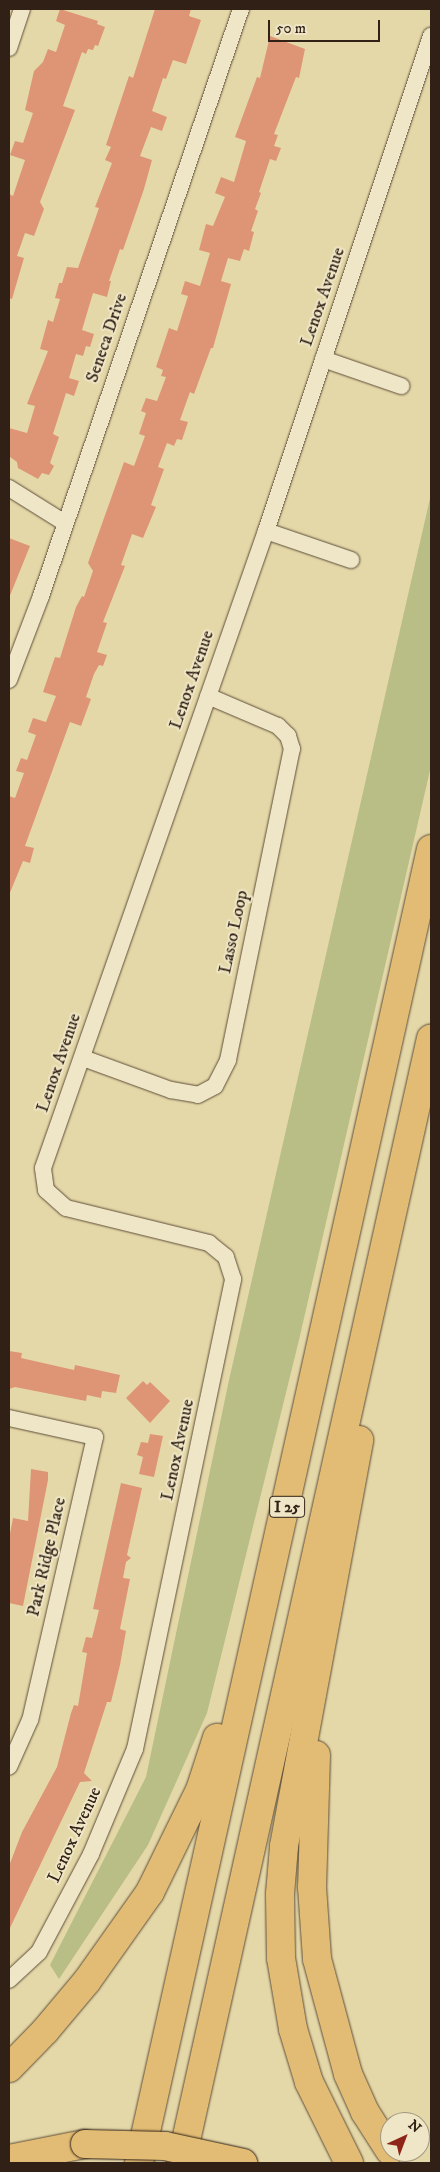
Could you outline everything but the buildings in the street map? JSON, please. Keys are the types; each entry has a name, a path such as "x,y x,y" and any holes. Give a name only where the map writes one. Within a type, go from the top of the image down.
{"highway":[{"name":"I 25","path":"139,2163 196,1900 279,1546 431,849"},
{"name":"I 25","path":"181,2163 431,1038"},
{"path":"349,2163 308,2082 293,2029 281,1958 280,1894 284,1846 325,1640 364,1410 380,1267"},
{"path":"9,2068 45,2031 87,1981 150,1892 200,1790 279,1546"},
{"path":"325,1640 326,1661 315,1768 312,1888 317,1959 348,2074 365,2112 380,2135"},
{"path":"9,2159 86,2144 166,2146 244,2163"}],"street":[{"path":"9,48 22,9"},
{"name":"Seneca Drive","path":"9,680 241,9"},
{"name":"Lenox Avenue","path":"9,1980 39,1952 91,1854 135,1749 234,1278 226,1257 209,1243 66,1208 46,1190 43,1168 266,531 431,36"},
{"path":"323,359 401,386"},
{"path":"9,488 64,523"},
{"path":"266,531 350,560"},
{"name":"Lasso Loop","path":"83,1058 171,1090 198,1095 215,1086 228,1060 292,749 288,736 278,726 208,696"},
{"name":"Park Ridge Place","path":"9,1418 95,1437 30,1720 9,1767"}],"green space":[{"path":"431,494 431,766 299,1340 207,1713 148,1845 59,1979 50,1965 146,1777 229,1380"}]}
